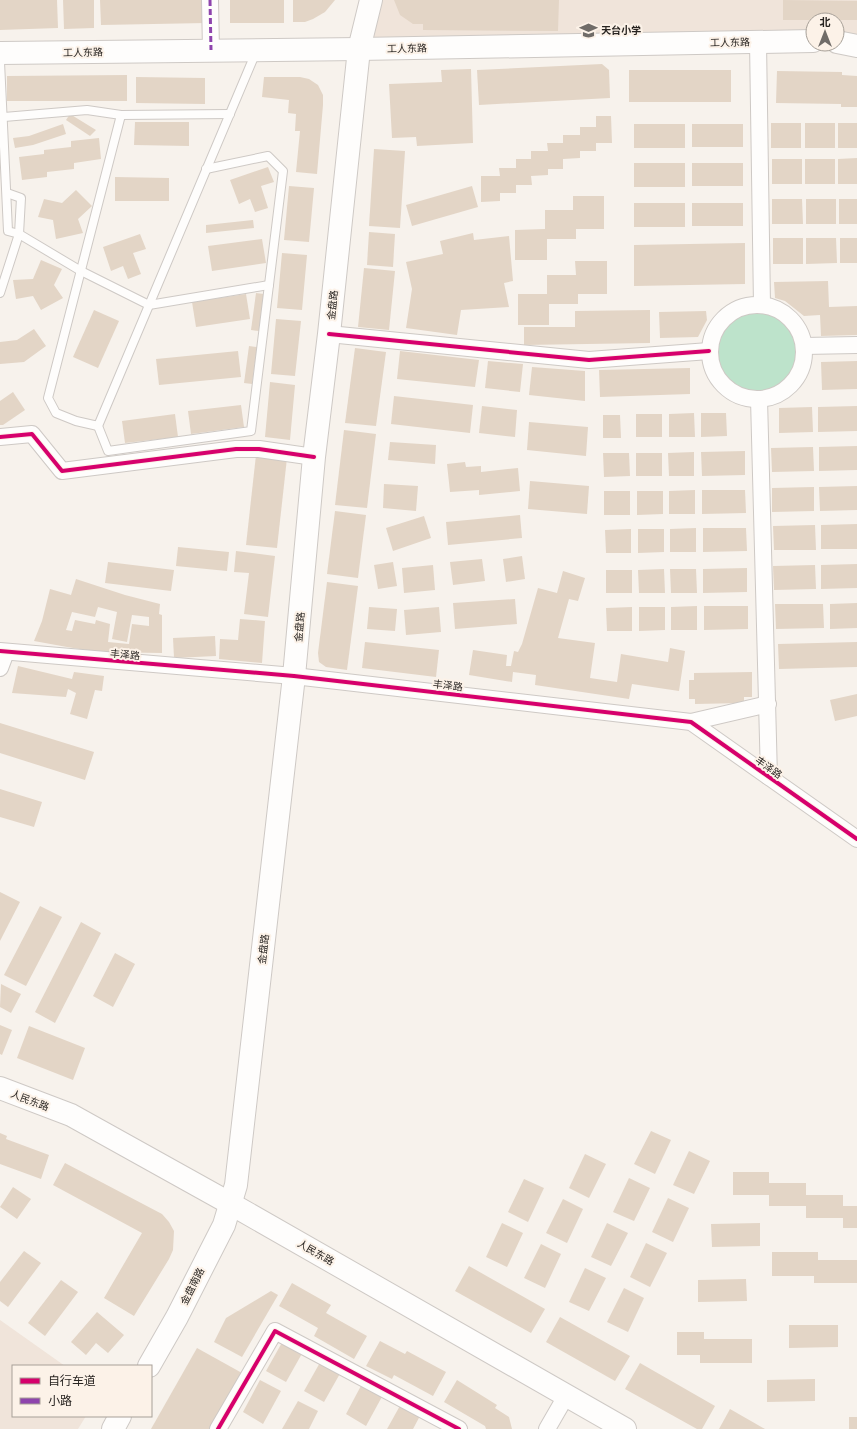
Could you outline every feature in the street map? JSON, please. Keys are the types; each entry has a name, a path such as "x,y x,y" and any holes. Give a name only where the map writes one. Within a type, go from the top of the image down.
{"main road":[{"name":"金盘路","path":"231,1204 236,1185 294,676 314,456 329,334 359,49 371,0"},
{"name":"工人东路","path":"0,53 359,49 805,41"},
{"path":"845,44 857,46"},
{"name":"人民东路","path":"0,1088 71,1115 231,1204 625,1429"},
{"name":"金盘南路","path":"150,1365 177,1317 220,1232 231,1204"},
{"path":"113,1429 119,1417"}],"street":[{"path":"210,0 211,50"},
{"path":"758,42 762,305"},
{"path":"762,305 777,309 790,318 800,331 804,346 804,361 798,376 788,388 775,396 759,399 744,398 730,391 724,386 718,380 711,366 709,351 712,336 720,322 732,311 746,306 762,305"},
{"path":"329,334 589,360 709,351"},
{"path":"804,346 857,345"},
{"path":"759,399 769,777"},
{"path":"0,437 32,434 62,471 236,449 259,449 314,456"},
{"path":"0,668 3,651"},
{"name":"丰泽路","path":"3,651 294,676 691,722 857,839"},
{"path":"691,722 768,704"},
{"path":"218,1429 275,1331 459,1429"},
{"path":"547,1429 566,1396"}],"lane":[{"path":"206,169 268,156 283,171 251,431 108,451 98,426 206,169 230,114 257,49"},
{"path":"0,62 4,117 8,231 19,234 81,271 149,305 269,285"},
{"path":"4,117 87,110 121,115 230,114"},
{"path":"98,426 76,421 56,413 48,398 121,115"},
{"path":"0,293 19,234 21,198 7,193"}],"shaded area":[{"name":"天台小学","path":"371,0 857,0 857,46 845,44 845,12 805,12 805,41 359,49"},
{"path":"0,1320 64,1365 12,1365 12,1417 85,1417 78,1429 0,1429"}],"green space":[{"path":"757,305 775,308 790,319 801,334 804,352 801,370 790,385 775,396 757,399 739,396 724,385 713,370 710,352 713,334 724,319 739,308"}],"building":[{"path":"0,0 57,0 58,28 0,30"},
{"path":"63,0 94,0 94,28 64,29"},
{"path":"100,0 205,0 206,23 101,25"},
{"path":"230,0 284,0 284,23 230,23"},
{"path":"293,0 335,0 325,12 313,19 305,22 293,22"},
{"path":"394,0 559,0 558,31 423,30 423,24 413,24 400,15"},
{"path":"783,0 857,1 857,20 845,20 845,12 805,12 805,20 783,20"},
{"path":"602,64 609,70 610,98 479,105 477,70"},
{"path":"471,69 473,143 417,146 416,137 392,138 389,84 442,82 441,70"},
{"path":"629,70 731,70 731,102 629,102"},
{"path":"777,71 842,72 842,75 857,76 857,107 841,107 841,104 776,103"},
{"path":"127,75 127,101 7,101 7,76"},
{"path":"136,77 205,78 205,104 136,103"},
{"path":"264,77 300,77 309,79 318,85 323,95 323,105 317,174 296,172 300,131 295,131 296,114 288,113 289,100 262,97"},
{"path":"70,114 96,130 90,136 66,120"},
{"path":"596,116 611,116 612,143 596,143 596,151 580,151 580,158 563,159 563,169 548,169 548,175 531,176 532,185 516,185 516,193 500,193 500,201 481,202 481,176 500,176 499,168 516,168 516,159 531,159 531,151 548,151 547,143 563,143 563,135 580,135 580,127 596,127"},
{"path":"135,122 189,122 189,146 134,145"},
{"path":"771,123 801,123 801,148 771,148"},
{"path":"805,123 835,123 835,148 805,148"},
{"path":"838,123 857,123 857,148 838,148"},
{"path":"63,124 66,134 33,145 15,148 13,138 29,136"},
{"path":"634,124 685,124 685,148 634,148"},
{"path":"692,124 743,124 743,147 692,147"},
{"path":"99,138 101,159 74,163 74,169 47,172 47,177 22,180 19,157 44,154 44,150 71,147 71,141"},
{"path":"374,149 405,151 400,228 369,226"},
{"path":"857,158 857,184 838,184 838,159"},
{"path":"772,159 802,159 802,184 772,184"},
{"path":"805,159 835,159 835,184 805,184"},
{"path":"634,163 685,163 685,187 634,187"},
{"path":"692,163 743,163 743,186 692,186"},
{"path":"268,167 274,182 261,186 268,208 255,212 250,199 239,204 230,180"},
{"path":"115,177 169,178 169,201 115,201"},
{"path":"289,186 314,188 309,242 284,240"},
{"path":"472,186 478,207 412,226 406,205"},
{"path":"76,190 92,206 78,219 83,233 56,239 53,220 38,217 44,199 62,203"},
{"path":"573,196 604,196 604,229 576,229 576,239 547,239 547,260 515,260 515,230 545,229 545,210 573,210"},
{"path":"772,199 802,199 803,224 772,224"},
{"path":"806,199 836,199 836,224 806,224"},
{"path":"839,199 857,199 857,224 839,224"},
{"path":"634,203 685,203 685,227 634,227"},
{"path":"692,203 743,203 743,226 692,226"},
{"path":"253,220 254,228 206,233 206,225"},
{"path":"369,232 395,234 393,267 367,265"},
{"path":"473,233 474,240 509,236 513,281 504,283 509,307 461,310 457,335 406,328 412,289 406,262 443,254 440,241"},
{"path":"140,234 146,249 133,253 141,274 128,279 123,266 111,271 103,247"},
{"path":"773,238 803,238 803,264 773,264"},
{"path":"806,238 836,238 837,263 806,264"},
{"path":"840,238 857,238 857,263 840,263"},
{"path":"262,239 266,263 212,271 208,246"},
{"path":"745,243 745,284 634,286 634,245"},
{"path":"282,253 307,255 302,310 277,308"},
{"path":"41,260 62,269 54,285 63,298 41,310 33,296 16,299 13,280 33,279"},
{"path":"575,261 607,261 607,294 578,294 578,304 549,304 549,325 518,325 518,294 547,294 547,275 576,275"},
{"path":"364,268 395,271 389,330 358,327"},
{"path":"828,281 829,307 857,306 857,335 821,336 820,315 804,316 785,301 775,298 774,282"},
{"path":"256,293 264,294 259,331 251,330"},
{"path":"246,294 250,319 196,327 192,302"},
{"path":"94,310 119,321 98,368 73,357"},
{"path":"650,310 650,343 524,345 524,327 575,327 575,311"},
{"path":"706,311 707,320 698,337 660,338 659,312"},
{"path":"276,319 301,321 295,376 271,374"},
{"path":"34,329 46,346 24,362 0,364 0,342 17,340"},
{"path":"249,346 257,347 252,384 244,383"},
{"path":"355,348 386,352 376,426 345,423"},
{"path":"238,351 241,377 159,385 156,359"},
{"path":"400,351 479,360 475,387 397,379"},
{"path":"488,361 523,364 520,392 485,388"},
{"path":"857,361 857,389 822,390 821,362"},
{"path":"532,367 585,371 585,401 529,395"},
{"path":"690,368 690,394 600,397 599,370"},
{"path":"270,382 295,385 290,440 265,437"},
{"path":"13,392 25,410 3,425 0,425 0,401"},
{"path":"394,396 473,405 470,433 391,424"},
{"path":"241,405 244,427 191,434 188,411"},
{"path":"482,406 517,410 515,437 479,433"},
{"path":"857,406 857,431 818,432 818,407"},
{"path":"812,407 813,432 779,433 779,408"},
{"path":"694,413 695,437 669,437 669,414"},
{"path":"701,413 726,413 727,436 701,437"},
{"path":"175,414 178,437 125,443 122,421"},
{"path":"636,414 662,414 662,437 636,437"},
{"path":"603,415 620,415 621,438 603,438"},
{"path":"529,422 588,427 586,456 527,450"},
{"path":"344,430 376,434 367,508 335,505"},
{"path":"390,442 436,445 435,464 388,460"},
{"path":"857,446 857,470 819,471 819,447"},
{"path":"813,447 814,471 772,472 771,448"},
{"path":"745,451 745,475 702,476 701,452"},
{"path":"694,452 694,476 669,476 668,453"},
{"path":"603,453 629,453 630,476 604,477"},
{"path":"636,453 662,453 662,476 636,476"},
{"path":"256,455 287,458 277,548 246,545"},
{"path":"465,462 466,467 481,466 481,472 518,468 520,491 479,495 479,490 450,492 447,464"},
{"path":"530,481 589,486 587,514 528,509"},
{"path":"384,484 418,486 416,511 383,508"},
{"path":"857,486 857,510 820,511 819,487"},
{"path":"814,487 814,511 772,512 772,488"},
{"path":"695,490 695,514 669,514 669,491"},
{"path":"702,490 745,490 746,513 702,514"},
{"path":"604,491 630,491 630,515 604,515"},
{"path":"637,491 663,491 663,514 637,515"},
{"path":"335,511 366,515 358,578 327,574"},
{"path":"520,515 522,538 448,545 446,522"},
{"path":"424,516 431,538 393,551 386,528"},
{"path":"857,524 857,549 821,549 821,525"},
{"path":"815,525 816,550 774,550 773,526"},
{"path":"696,528 696,552 670,552 670,529"},
{"path":"703,528 746,528 747,551 703,552"},
{"path":"631,529 631,553 606,553 605,530"},
{"path":"638,529 664,529 664,552 638,553"},
{"path":"178,547 229,552 227,571 176,566"},
{"path":"236,551 275,556 268,617 244,614 249,573 234,572"},
{"path":"522,556 525,579 506,582 503,559"},
{"path":"482,559 485,581 453,585 450,562"},
{"path":"108,562 174,570 171,591 105,583"},
{"path":"393,562 397,586 378,589 374,565"},
{"path":"857,564 857,588 821,589 821,565"},
{"path":"433,565 435,590 404,593 402,568"},
{"path":"815,565 816,589 774,590 773,566"},
{"path":"747,568 747,592 703,593 703,569"},
{"path":"664,569 665,593 639,593 638,570"},
{"path":"670,569 696,569 697,593 671,593"},
{"path":"606,570 632,570 632,593 606,593"},
{"path":"563,571 585,578 578,601 569,599 558,638 595,643 590,678 617,682 621,654 668,662 670,648 685,651 679,691 632,684 629,699 535,685 536,675 513,672 512,682 469,675 473,650 507,655 506,666 511,666 514,651 518,652 522,644 538,588 557,593"},
{"path":"76,579 125,595 160,604 159,614 162,615 162,653 99,652 34,641 42,621 50,589 71,595","holes":["98,607 117,612 112,639 127,642 132,615 149,617 149,626 132,624 129,644 108,642 110,624 96,620 95,624 75,620 72,631 66,630 72,612 95,617"]},
{"path":"327,582 358,586 347,670 326,667 319,662 318,653"},
{"path":"515,599 517,624 455,629 453,603"},
{"path":"857,603 857,628 830,629 830,604"},
{"path":"775,604 823,604 824,628 776,629"},
{"path":"697,606 697,630 671,630 671,607"},
{"path":"704,606 748,606 748,629 704,630"},
{"path":"369,607 397,609 395,631 367,629"},
{"path":"439,607 441,632 406,635 404,610"},
{"path":"632,607 632,631 607,631 606,608"},
{"path":"639,607 665,607 665,630 639,631"},
{"path":"240,619 265,621 262,663 219,659 220,639 238,640"},
{"path":"215,636 216,656 174,658 173,638"},
{"path":"365,642 439,650 436,677 362,668"},
{"path":"857,642 857,667 779,669 778,644"},
{"path":"18,666 72,679 74,672 104,676 102,691 95,690 87,719 70,714 76,693 68,689 66,697 12,693"},
{"path":"752,672 752,697 744,697 744,703 695,704 695,699 689,699 689,680 694,680 694,673"},
{"path":"857,694 857,716 835,721 830,700"},
{"path":"0,723 94,752 85,780 0,753"},
{"path":"0,789 42,802 34,827 0,817"},
{"path":"0,892 20,902 0,941"},
{"path":"40,906 62,917 26,986 4,975"},
{"path":"81,922 101,933 55,1023 35,1012"},
{"path":"115,953 135,964 113,1007 93,996"},
{"path":"1,984 21,994 11,1013 0,1007"},
{"path":"0,1025 12,1030 2,1055 0,1054"},
{"path":"29,1026 85,1048 73,1080 17,1058"},
{"path":"651,1131 671,1140 655,1174 634,1164"},
{"path":"0,1133 7,1136 6,1139 49,1155 41,1179 0,1164"},
{"path":"689,1151 710,1161 694,1194 673,1185"},
{"path":"585,1154 606,1164 589,1198 569,1188"},
{"path":"65,1163 162,1214 174,1231 173,1250 169,1259 134,1316 104,1298 142,1233 53,1185"},
{"path":"733,1172 769,1172 769,1183 806,1183 806,1195 843,1195 843,1206 857,1206 857,1228 843,1228 843,1218 806,1218 806,1206 769,1206 769,1195 733,1195"},
{"path":"629,1178 650,1188 634,1221 613,1212"},
{"path":"524,1179 544,1188 528,1222 508,1212"},
{"path":"13,1187 31,1199 17,1219 0,1207"},
{"path":"668,1198 689,1208 673,1242 652,1232"},
{"path":"563,1199 583,1209 567,1243 546,1233"},
{"path":"502,1223 523,1233 507,1267 486,1257"},
{"path":"607,1223 628,1233 611,1266 591,1257"},
{"path":"760,1223 760,1246 712,1247 711,1224"},
{"path":"646,1243 667,1253 650,1287 630,1277"},
{"path":"541,1244 561,1254 545,1288 524,1278"},
{"path":"24,1251 41,1263 8,1307 0,1301 0,1282"},
{"path":"772,1252 818,1252 818,1260 857,1260 857,1283 814,1283 814,1276 772,1276"},
{"path":"469,1266 545,1309 531,1333 455,1291"},
{"path":"585,1268 606,1278 589,1311 569,1302"},
{"path":"746,1279 747,1301 698,1302 698,1280"},
{"path":"61,1280 78,1292 45,1336 28,1323"},
{"path":"292,1283 331,1305 326,1313 367,1336 354,1359 314,1336 318,1328 279,1306"},
{"path":"624,1288 644,1298 628,1332 607,1322"},
{"path":"271,1291 278,1295 242,1357 214,1342 226,1318"},
{"path":"97,1312 124,1335 108,1353 96,1343 86,1355 71,1342"},
{"path":"560,1317 630,1356 615,1381 546,1342"},
{"path":"789,1325 838,1325 838,1347 789,1348"},
{"path":"677,1332 704,1332 704,1339 752,1339 752,1363 700,1363 700,1355 677,1355"},
{"path":"284,1339 304,1350 286,1382 266,1371"},
{"path":"380,1341 405,1354 407,1351 446,1372 433,1396 394,1375 392,1379 366,1366"},
{"path":"197,1348 242,1373 210,1429 151,1429"},
{"path":"322,1359 342,1370 324,1402 304,1391"},
{"path":"640,1363 715,1406 702,1429 697,1429 625,1389"},
{"path":"815,1379 815,1401 767,1402 767,1380"},
{"path":"260,1380 281,1391 263,1424 243,1412"},
{"path":"457,1380 497,1405 495,1408 509,1417 512,1429 486,1429 485,1426 444,1402"},
{"path":"363,1382 384,1393 366,1426 346,1414"},
{"path":"298,1401 318,1411 309,1429 282,1429"},
{"path":"401,1404 421,1414 413,1429 387,1429"},
{"path":"730,1409 765,1429 719,1429"},
{"path":"849,1417 857,1417 857,1429 849,1429"}],"marked path":[{"path":"210,0 211,50"}],"cycle path":[{"path":"329,334 589,360 709,351"},
{"path":"0,437 32,434 62,471 236,449 259,449 314,457"},
{"path":"0,651 294,676 691,722 857,839"},
{"path":"218,1429 275,1331 459,1429"}],"place":[{"name":"天台小学","path":"588,30"}]}
